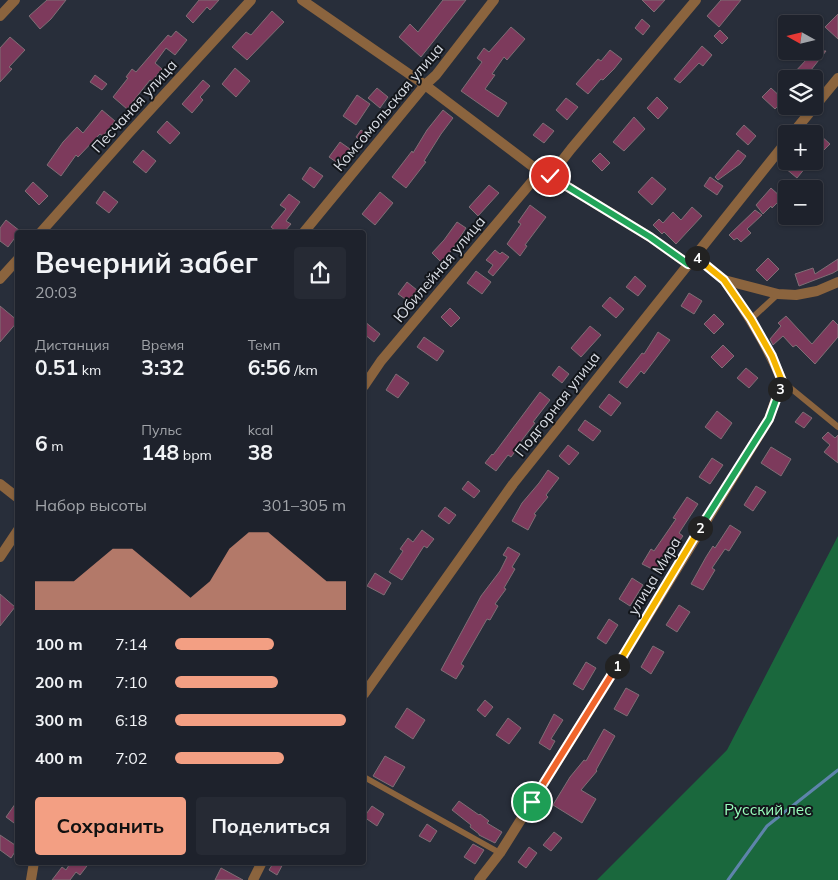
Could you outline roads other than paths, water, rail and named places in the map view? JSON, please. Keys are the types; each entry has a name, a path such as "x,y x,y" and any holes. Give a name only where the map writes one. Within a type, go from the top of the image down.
{"street":[{"path":"0,16 15,0"},
{"name":"Песчаная улица","path":"43,230 251,0"},
{"path":"302,0 425,85 540,172 550,176 724,280 778,294 796,295 818,291 838,282"},
{"name":"Комсомольская улица","path":"306,230 425,85 436,75 494,0"},
{"path":"550,176 696,0"},
{"path":"799,125 838,78"},
{"name":"Подгорная улица","path":"366,691 513,484 778,152"},
{"name":"Юбилейная улица","path":"366,383 381,361 540,172"},
{"path":"0,279 15,262"},
{"path":"724,280 751,319 772,356 782,381"},
{"name":"улица Мира","path":"479,880 500,853 769,419 782,381"},
{"path":"0,484 15,496"},
{"path":"0,556 15,534"},
{"path":"31,880 34,865"},
{"path":"253,880 260,865"}],"lane":[{"path":"751,319 778,294"},
{"path":"782,381 838,427"},
{"path":"366,778 500,853"}],"waterway":[{"path":"728,880 767,826 838,770"}],"park label":[{"name":"Русский лес","path":"768,809"}]}
